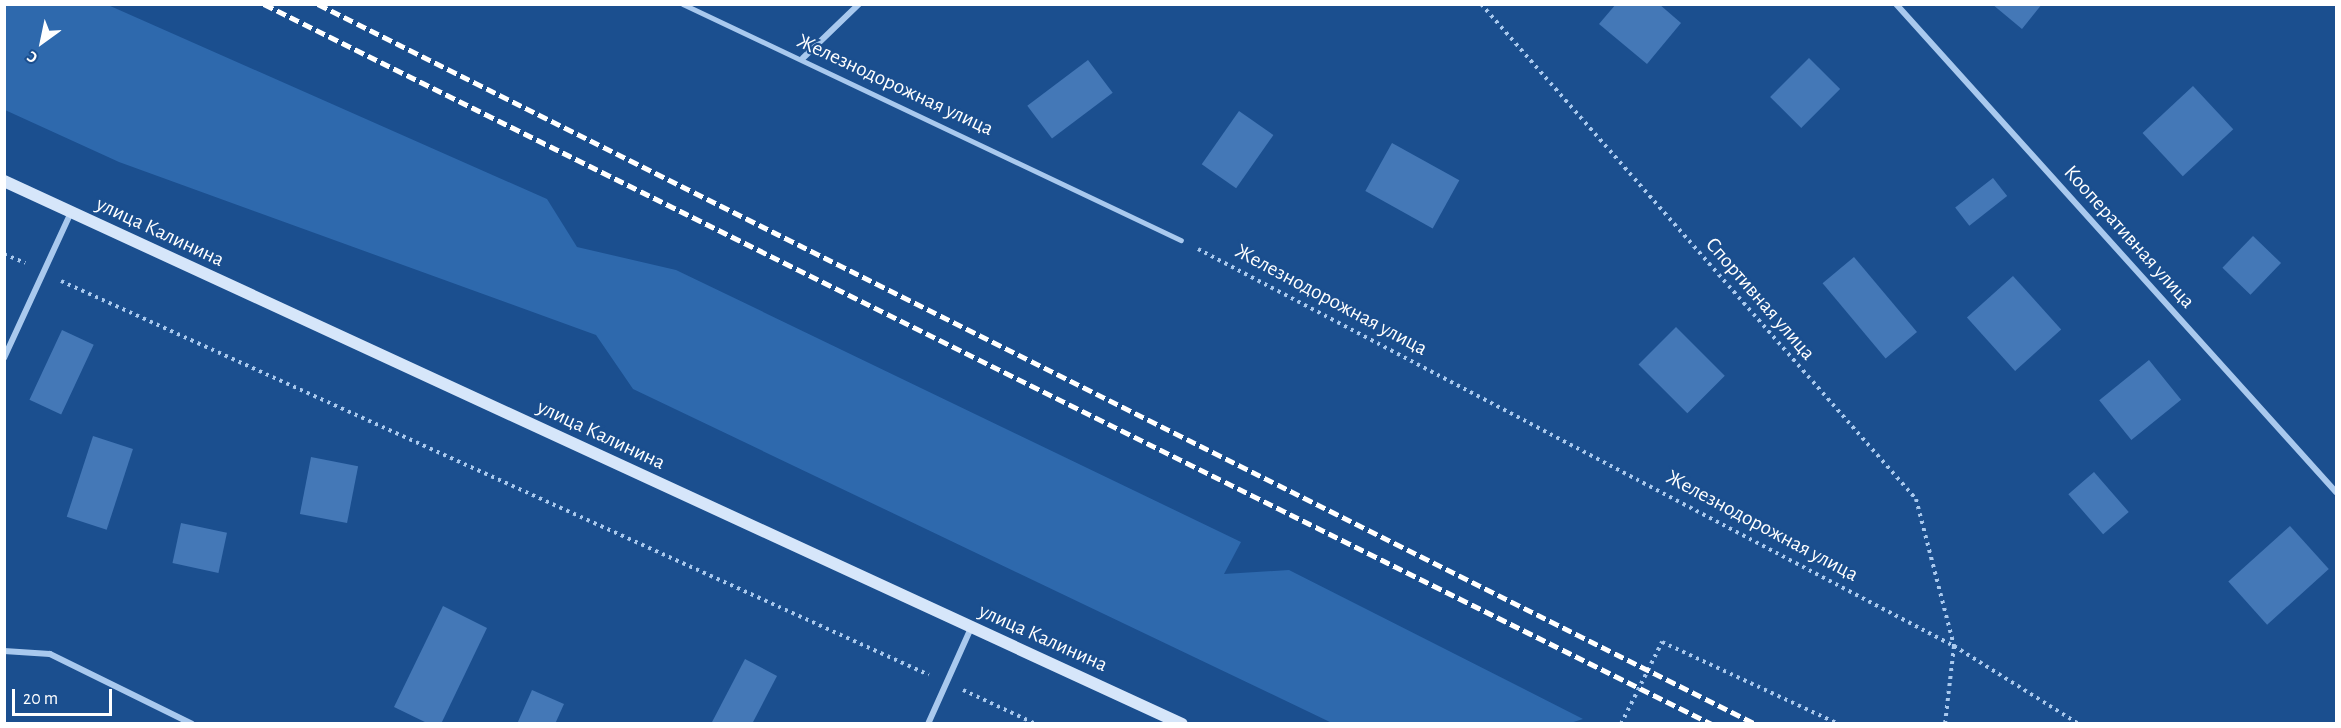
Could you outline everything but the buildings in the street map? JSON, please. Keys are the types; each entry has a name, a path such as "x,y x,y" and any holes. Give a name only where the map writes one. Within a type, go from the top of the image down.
{"main road":[{"name":"улица Калинина","path":"4,181 971,628 1182,723"}],"street":[{"path":"803,58 860,4"},
{"name":"Кооперативная улица","path":"1896,4 2337,492"},
{"path":"4,358 71,212"},
{"path":"928,723 971,628"},
{"path":"4,651 50,654 192,723"}],"lane":[{"name":"Железнодорожная улица","path":"683,4 803,58 1181,240"}],"path":[{"name":"Спортивная улица","path":"1481,4 1916,499 1954,646"},
{"name":"Железнодорожная улица","path":"1181,240 1954,646 2079,723"},
{"path":"4,254 1036,723"},
{"path":"1621,723 1662,642 1839,723"},
{"path":"1945,723 1954,646"}],"shaded area":[{"path":"5,4 108,5 547,199 577,247 676,270 1241,542 1224,574 1289,570 1583,719 1567,724 1332,723 633,389 596,335 119,162 5,110"}],"railway":[{"path":"264,4 1712,724"},
{"path":"318,4 1756,724"}]}
